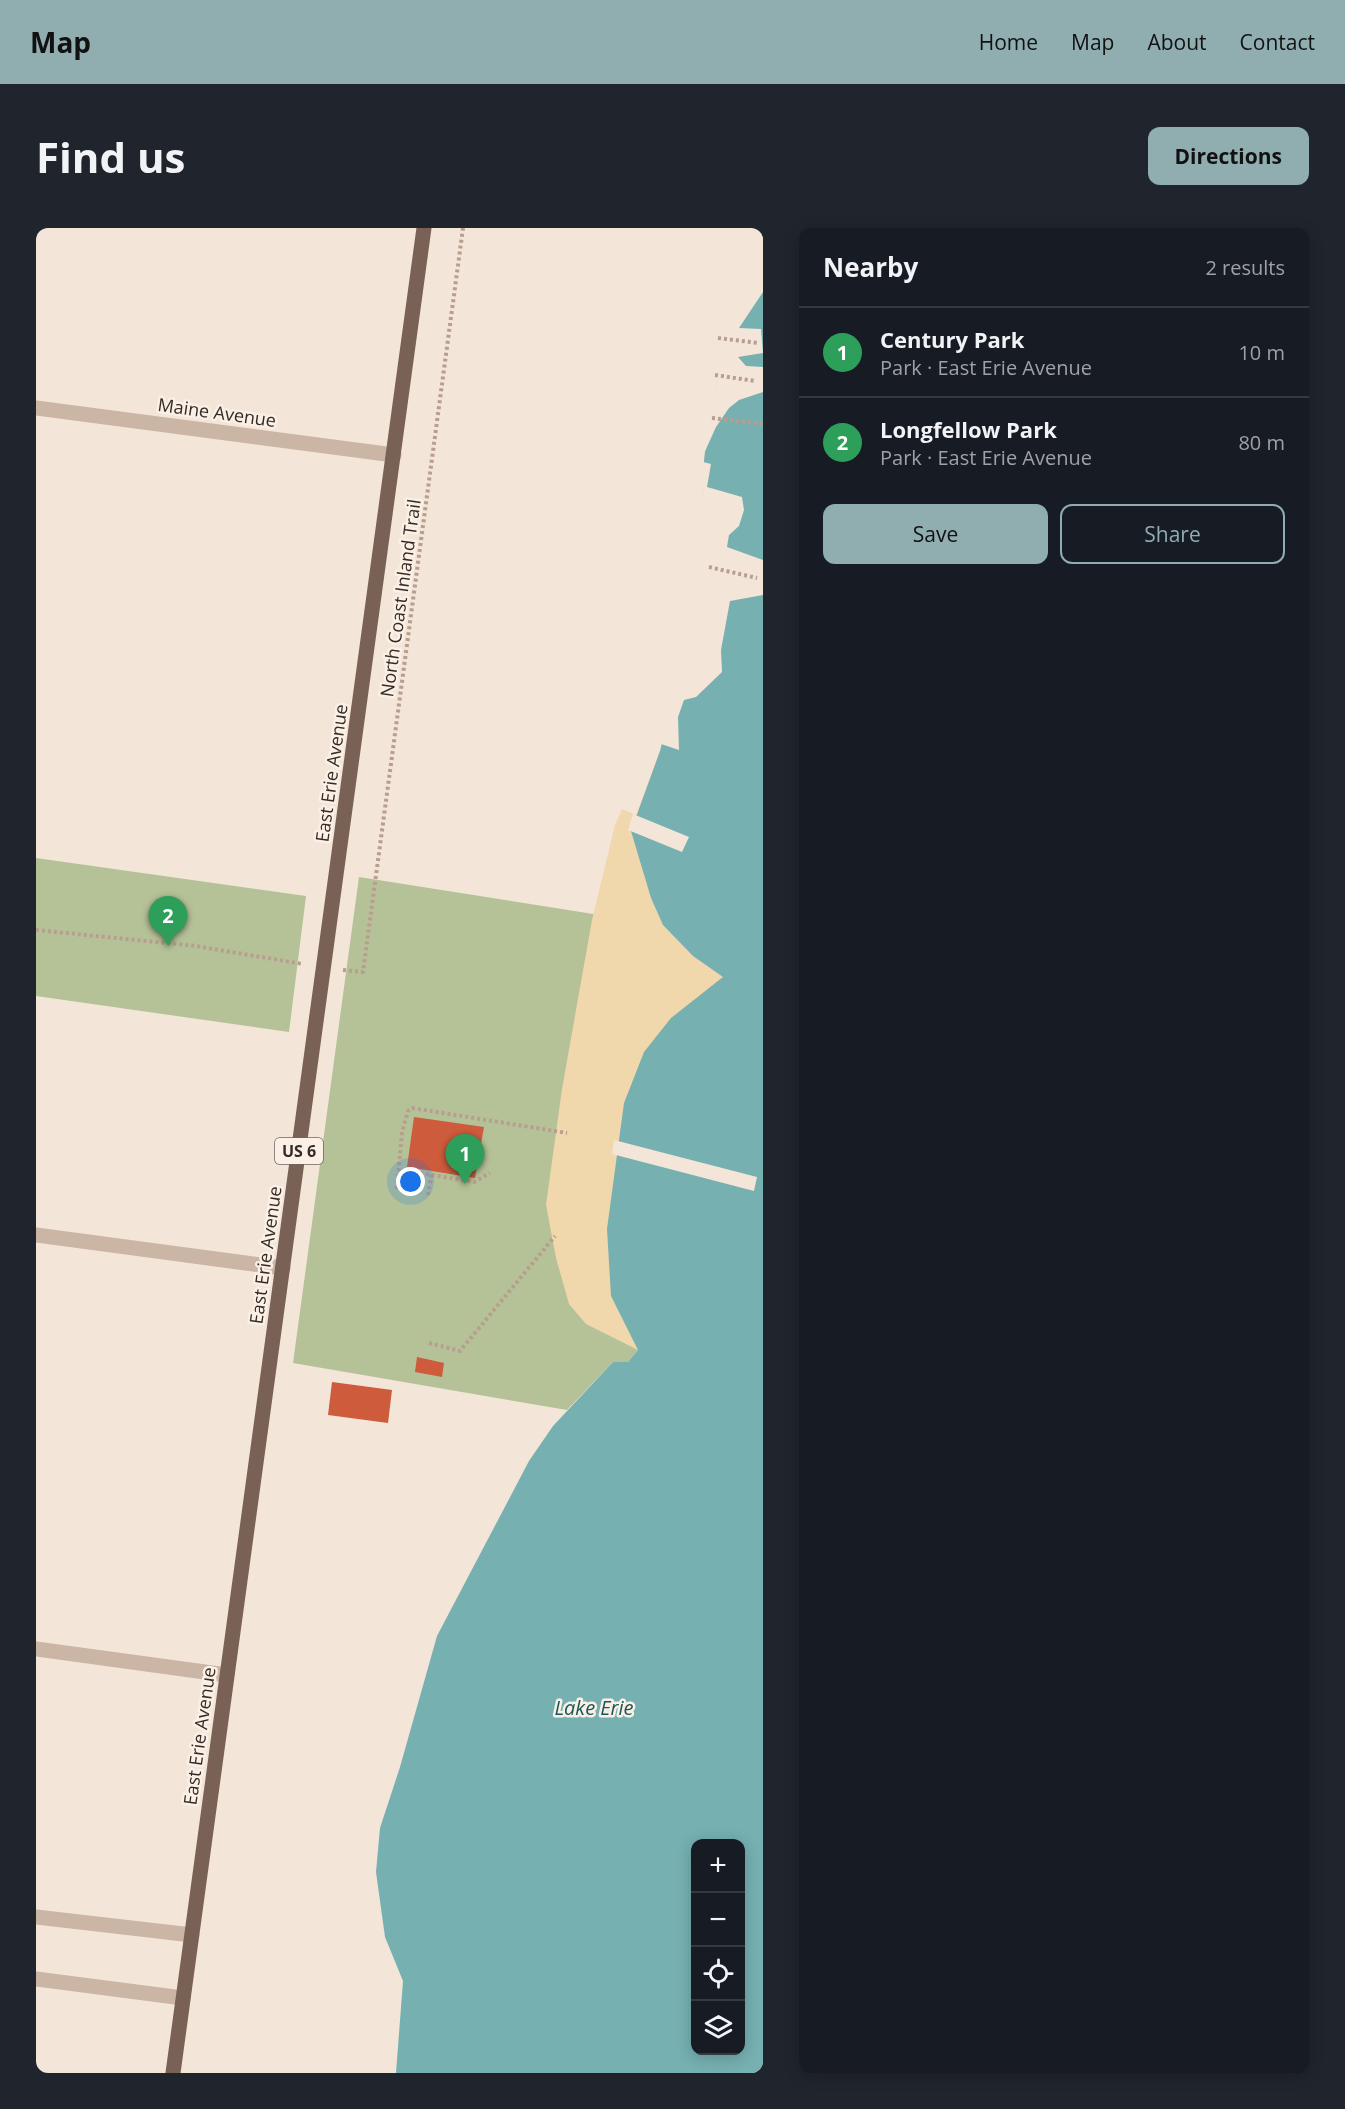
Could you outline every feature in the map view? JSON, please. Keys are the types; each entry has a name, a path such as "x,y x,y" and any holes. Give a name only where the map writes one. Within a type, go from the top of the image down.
{"main road":[{"name":"East Erie Avenue","path":"173,2073 424,228"}],"street":[{"name":"Maine Avenue","path":"36,408 394,455"},
{"path":"36,1235 283,1269"},
{"path":"36,1649 227,1675"},
{"path":"36,1917 192,1935"},
{"path":"36,1979 183,1998"}],"path":[{"name":"North Coast Inland Trail","path":"363,972 463,228"},
{"path":"718,338 758,343"},
{"path":"715,375 755,381"},
{"path":"712,418 763,423"},
{"path":"709,567 757,578"},
{"path":"36,930 196,946 278,960"},
{"path":"397,1189 402,1132 408,1111 412,1108 567,1133"},
{"path":"412,1192 414,1170 474,1182 490,1173"},
{"path":"429,1195 431,1173"},
{"path":"429,1343 460,1351 555,1236"}],"green space":[{"path":"36,858 306,896 289,1032 36,996"},
{"path":"359,877 663,925 638,1350 628,1362 613,1362 567,1410 293,1363"}],"sand":[{"path":"660,751 723,977 638,1350 586,1324 569,1304 556,1258 546,1205 562,1089 592,920 615,825 622,809 636,815"}],"water":[{"name":"Lake Erie","path":"763,238 763,2073 396,2073 403,1981 385,1937 376,1872 380,1828 400,1767 437,1636 529,1461 553,1426 613,1362 628,1362 638,1350 611,1296 607,1229 624,1103 644,1052 671,1018 723,977 693,956 663,925 651,898 631,831 660,751 673,697 696,660 724,503 703,497 704,464 714,398 732,333"}],"pier":[{"path":"763,235 763,292 739,328 761,329 763,353 738,357 746,366 763,367 763,392 739,400 729,408 716,427 702,458 708,421 726,345 725,319"},
{"path":"699,461 711,464 707,487 742,497 744,510 739,526 729,535 727,547 763,560 763,595 730,601 721,650 722,672 696,697 684,700 678,717 679,750 661,744 659,740 670,696 693,659 703,581 721,505 700,498 703,497 703,486 700,486"},
{"path":"633,814 689,837 682,852 628,830"},
{"path":"614,1140 757,1177 754,1191 612,1154"}],"building":[{"path":"414,1117 484,1127 475,1178 407,1167"},
{"path":"417,1357 444,1363 442,1377 415,1372"},
{"path":"332,1382 392,1390 388,1423 328,1415"}],"place":[{"name":"Longfellow Park","path":"168,946"},
{"name":"Century Park","path":"465,1184"}]}
